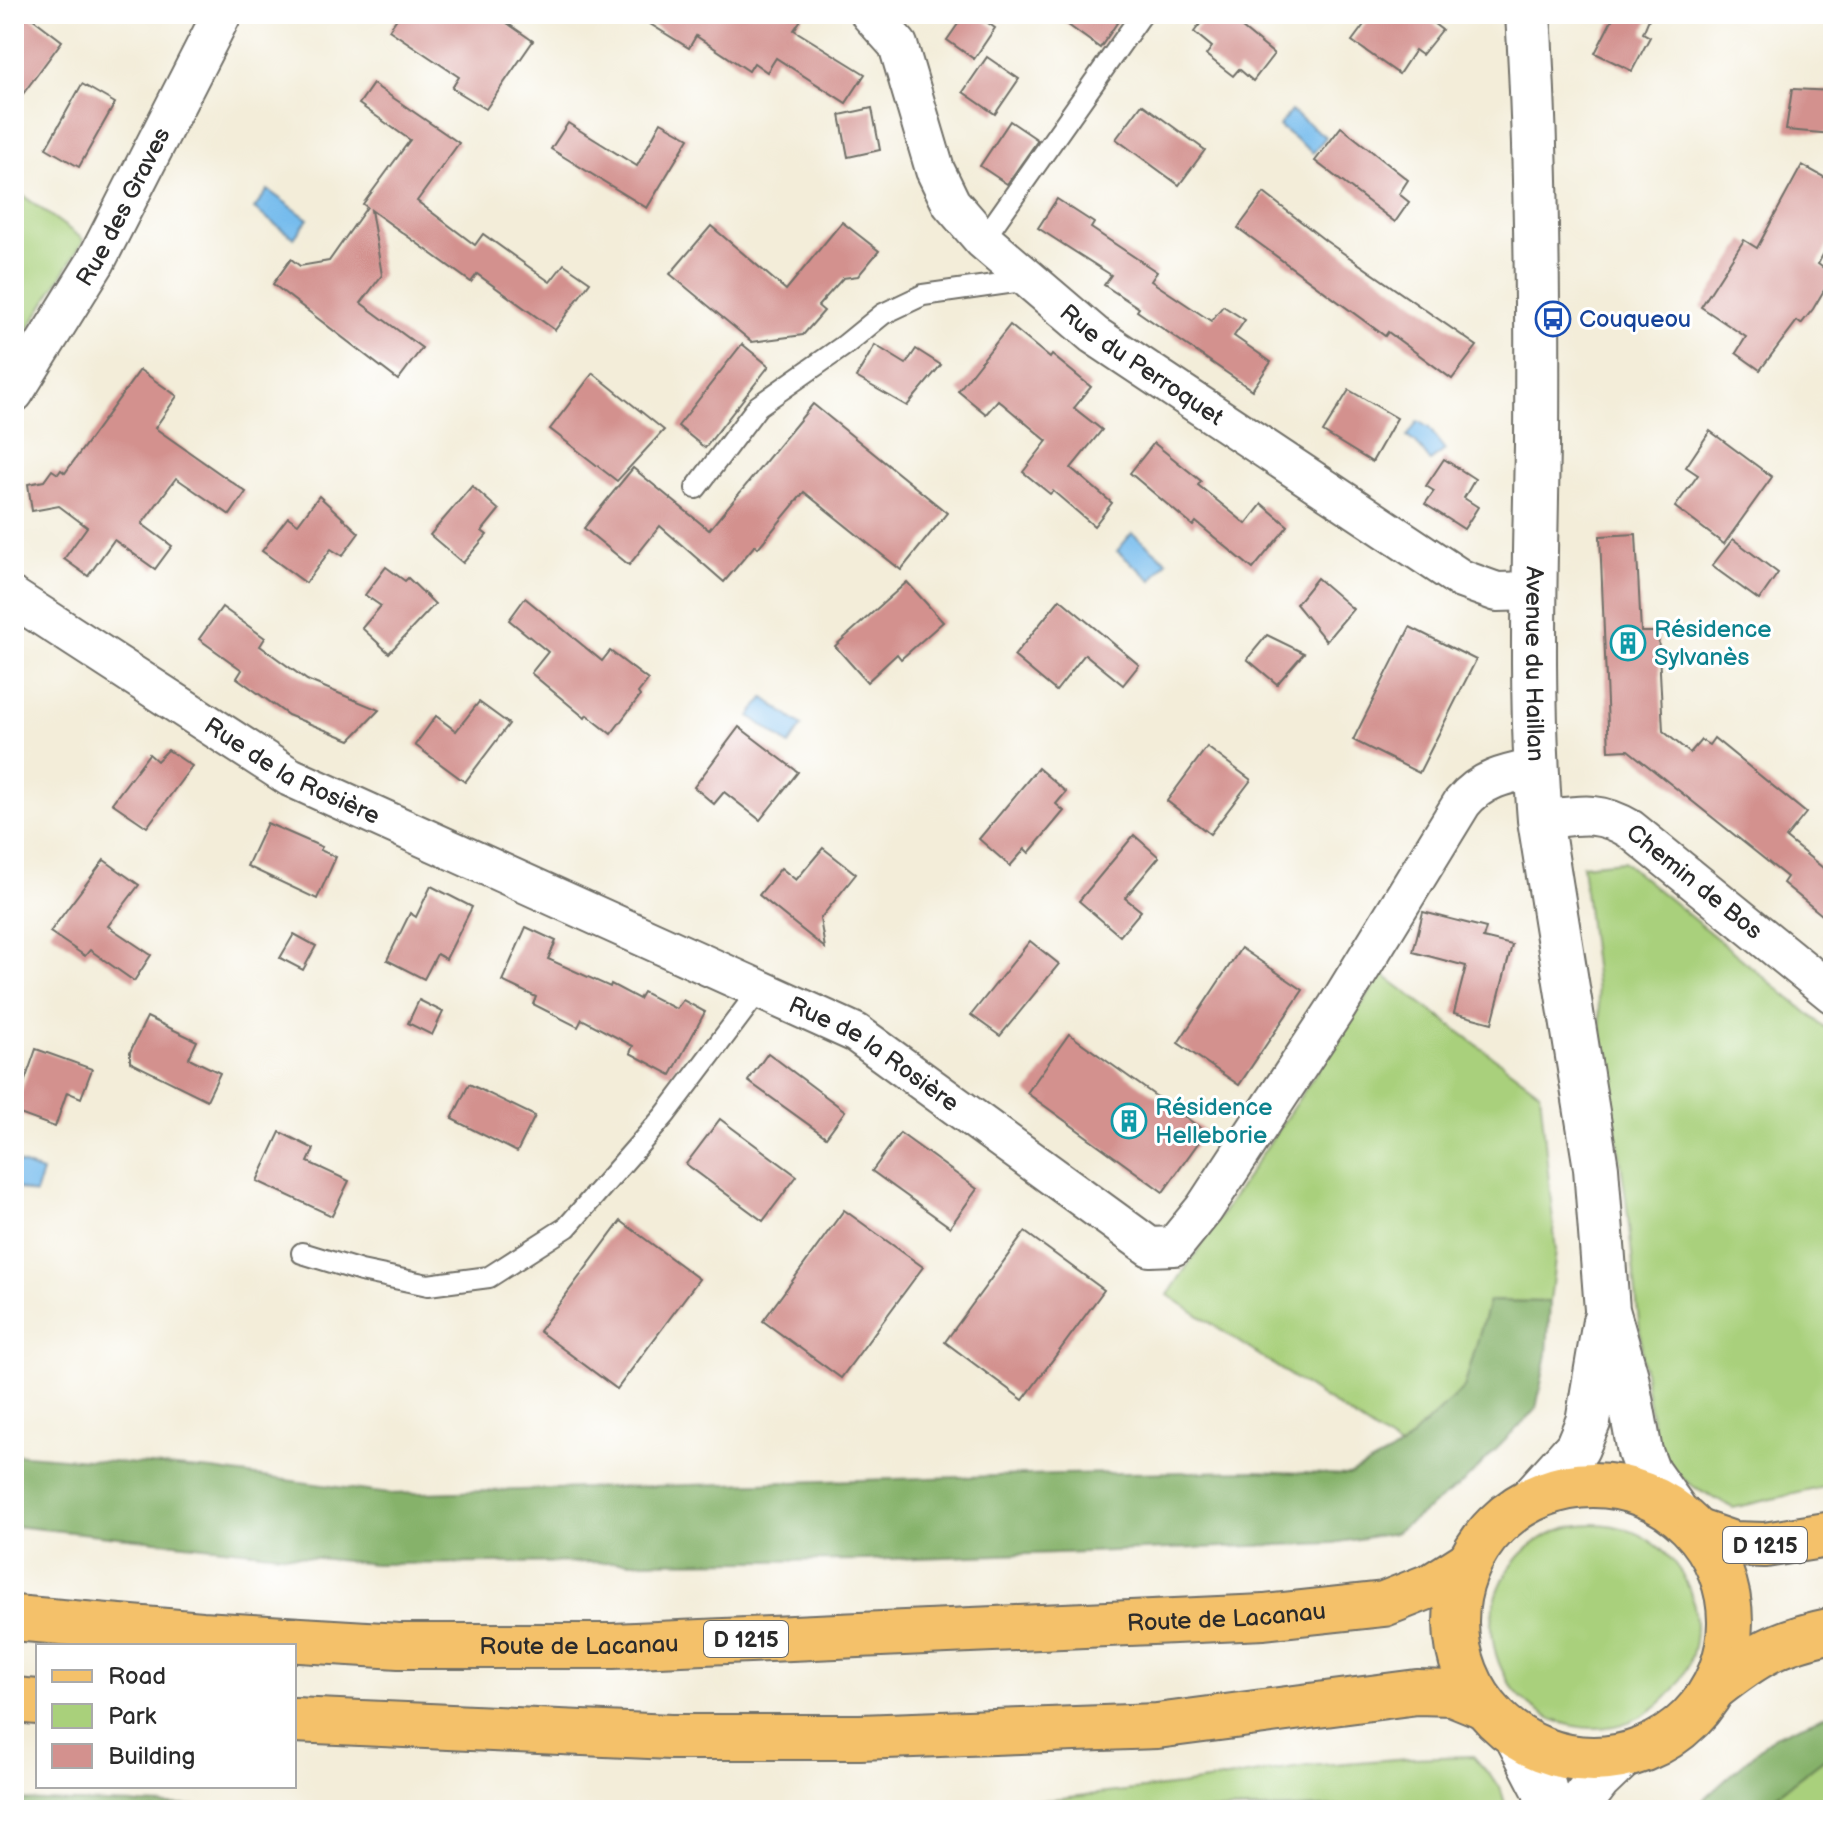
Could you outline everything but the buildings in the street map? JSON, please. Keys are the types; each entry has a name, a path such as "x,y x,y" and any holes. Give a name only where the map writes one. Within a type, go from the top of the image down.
{"main road":[{"path":"1714,1688 1729,1648 1730,1607 1720,1567 1685,1520 1641,1492 1605,1484 1569,1485 1534,1496 1496,1524 1468,1563 1457,1599 1456,1636 1465,1673 1484,1706 1518,1738 1550,1754 1586,1760 1622,1757 1659,1743 1691,1719 1714,1688 1750,1660 1794,1638 1833,1630"},
{"name":"D 1215","path":"1685,1520 1733,1544 1765,1545 1833,1534"},
{"name":"Route de Lacanau","path":"14,1618 399,1646 613,1646 1264,1617 1384,1604 1435,1584 1468,1563"},
{"path":"296,1720 656,1736 860,1737 1157,1726 1417,1692 1452,1693 1484,1706"},
{"path":"14,1700 36,1702"}],"street":[{"name":"Rue des Graves","path":"14,393 95,263 222,14"},
{"name":"Rue du Perroquet","path":"870,14 898,45 935,170 951,203 983,240 1094,335 1461,579 1497,592 1535,591"},
{"name":"Avenue du Haillan","path":"1528,14 1538,196 1535,591 1536,768 1540,820 1596,1168 1607,1310 1626,1377 1640,1452 1648,1473 1685,1520"},
{"name":"Rue de la Rosière","path":"14,598 290,777 856,1033 1150,1247 1174,1246 1204,1209 1337,1007 1473,789 1499,776 1536,768"},
{"name":"Chemin de Bos","path":"1540,820 1589,814 1612,818 1833,994"},
{"name":"Avenue du Haillan","path":"1534,1496 1577,1448 1588,1422 1607,1310"},
{"path":"1518,1738 1544,1788 1550,1810"},
{"path":"1575,1810 1598,1780 1622,1757"}],"lane":[{"path":"983,240 1142,14"},
{"path":"696,488 758,406 845,345 883,314 923,295 1030,280"},
{"path":"302,1253 361,1271 428,1285 489,1277 567,1227 665,1115 760,989"}],"green space":[{"path":"14,189 84,240 14,352"},
{"path":"1623,861 1833,1034 1833,1485 1733,1508 1700,1491 1673,1472 1655,1437 1646,1389 1626,1198 1582,865"},
{"path":"1382,974 1540,1092 1556,1251 1550,1302 1489,1301 1464,1388 1400,1448 1168,1295"},
{"path":"1489,1301 1550,1302 1547,1354 1536,1409 1464,1482 1395,1533 1333,1543 864,1560 374,1564 14,1526 14,1454 212,1470 389,1494 1062,1474 1256,1471 1349,1475 1400,1448 1464,1388"},
{"path":"1594,1524 1633,1532 1651,1541 1666,1554 1679,1569 1688,1587 1696,1626 1688,1665 1679,1683 1666,1698 1651,1711 1633,1720 1594,1728 1555,1720 1537,1711 1522,1698 1509,1683 1500,1665 1492,1626 1500,1587 1509,1569 1522,1554 1537,1541 1555,1532"},
{"path":"1833,1712 1833,1756 1825,1758 1757,1810 1692,1810 1774,1736"},
{"path":"1473,1756 1500,1787 1507,1810 1034,1810 1034,1801 1180,1785 1308,1766"},
{"path":"1833,1756 1833,1810 1757,1810 1825,1757"},
{"path":"14,1800 328,1810 14,1810"},
{"path":"1034,1801 1034,1810 882,1810"},
{"path":"1388,1805 1398,1810 1228,1810"}],"water":[{"path":"1291,111 1326,137 1313,153 1279,126"},
{"path":"268,190 308,219 294,238 254,209"},
{"path":"1418,421 1429,428 1445,450 1430,461 1407,437"},
{"path":"1132,533 1167,561 1152,580 1117,551"},
{"path":"764,698 802,726 789,745 750,716"},
{"path":"14,1161 42,1172 35,1194 14,1187"}],"place":[{"name":"Couqueou","path":"1553,319"},
{"name":"Résidence Sylvanès","path":"1628,643"},
{"name":"Résidence Helleborie","path":"1129,1121"}]}
